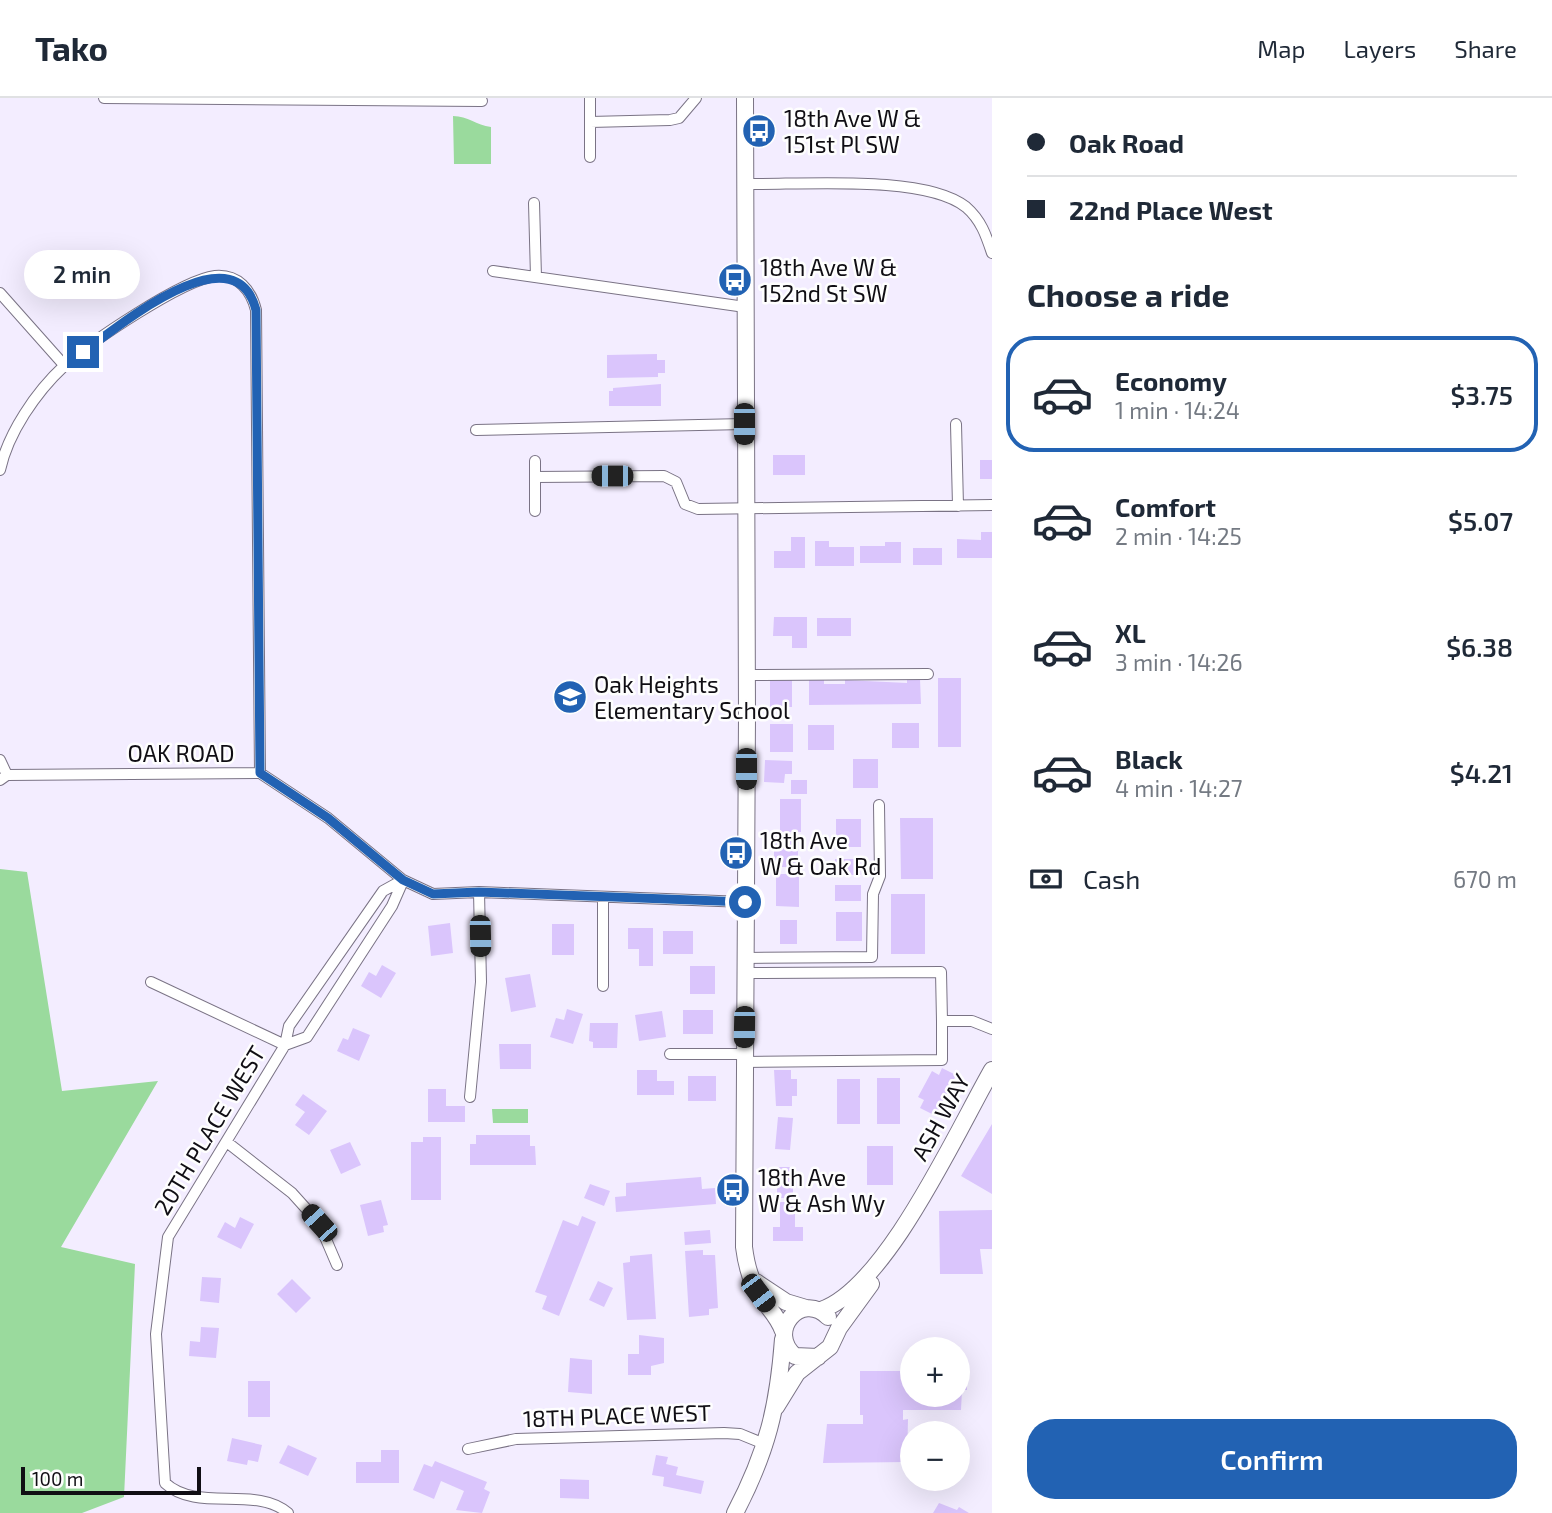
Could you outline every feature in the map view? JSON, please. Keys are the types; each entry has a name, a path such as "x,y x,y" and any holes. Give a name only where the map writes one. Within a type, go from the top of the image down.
{"street":[{"path":"105,98 482,101"},
{"path":"590,98 590,157"},
{"path":"590,122 679,118 696,98"},
{"path":"745,98 744,508 747,675 744,1247 753,1280 795,1356 818,1357"},
{"path":"746,184 909,186 941,192 966,207 982,225 992,253"},
{"path":"534,203 536,277"},
{"path":"493,271 745,307"},
{"path":"0,470 2,458 31,404 64,365 120,326 195,281 218,276 239,281 252,293 256,310 260,773"},
{"path":"0,293 64,365"},
{"path":"476,430 744,424"},
{"path":"956,424 958,506"},
{"path":"534,461 534,511"},
{"path":"534,477 664,476 676,482 681,498 690,508 992,505"},
{"path":"747,675 928,674"},
{"path":"0,760 4,778"},
{"name":"OAK ROAD","path":"4,778 260,773 328,818 403,880 433,894 479,892 603,899 745,902"},
{"path":"745,965 872,957 873,894 880,876 879,805"},
{"name":"20TH PLACE WEST","path":"289,1513 253,1502 188,1498 165,1483 156,1334 168,1237 191,1195 228,1143 285,1045 289,1026 383,891 403,880"},
{"name":"20TH PLACE WEST","path":"285,1045 307,1037 392,906 403,880"},
{"path":"470,1097 481,982 479,892"},
{"path":"603,899 603,986"},
{"path":"670,1054 744,1058 942,1060 941,972 745,965"},
{"path":"151,982 285,1045"},
{"path":"942,1021 972,1021 992,1029"},
{"name":"ASH WAY","path":"813,1309 843,1300 883,1257 992,1070"},
{"path":"228,1143 292,1193 319,1223 337,1265"},
{"name":"ASH WAY","path":"833,1340 880,1270 883,1257"},
{"path":"753,1280 786,1302 813,1309 832,1322 833,1340 825,1353 797,1373 776,1407"},
{"path":"735,1513 767,1445 776,1407 783,1335 790,1315 813,1309"},
{"name":"18TH PLACE WEST","path":"468,1450 516,1439 723,1433 740,1434 767,1445"}],"green space":[{"path":"453,116 491,127 491,164 454,164"},
{"path":"0,869 27,872 62,1091 158,1081 61,1247 135,1264 124,1497 82,1513 0,1513"},
{"path":"492,1109 528,1109 528,1123 493,1123"}],"building":[{"path":"657,354 657,360 665,360 665,373 658,373 658,377 607,378 607,355"},
{"path":"661,384 661,406 609,406 609,391 613,391 613,388"},
{"path":"773,455 805,455 805,475 773,475"},
{"path":"980,460 992,460 992,479 980,479"},
{"path":"981,532 992,532 992,558 957,558 957,539 981,540"},
{"path":"791,537 805,537 805,568 774,568 774,551 791,551"},
{"path":"815,541 829,541 829,547 854,547 854,566 815,566"},
{"path":"885,542 901,542 901,563 860,563 860,546 885,546"},
{"path":"913,548 942,548 942,565 913,565"},
{"path":"774,617 807,617 807,648 792,648 792,636 773,636"},
{"path":"817,618 851,618 851,636 817,636"},
{"path":"938,678 961,678 961,747 938,747"},
{"path":"907,679 920,679 921,704 809,705 809,680 824,680 824,684 845,684 845,680 907,683"},
{"path":"770,680 792,680 792,707 770,707"},
{"path":"892,723 919,723 919,748 892,748"},
{"path":"770,724 793,724 793,752 770,752"},
{"path":"808,725 834,725 834,750 808,750"},
{"path":"853,759 878,759 878,788 853,788"},
{"path":"765,760 792,761 792,774 785,774 784,783 764,782"},
{"path":"791,780 807,780 807,794 791,794"},
{"path":"780,799 801,799 801,832 780,832"},
{"path":"900,818 933,818 933,879 901,879"},
{"path":"836,819 861,819 861,847 836,847"},
{"path":"774,836 792,836 792,847 798,847 798,867 774,867"},
{"path":"835,859 861,859 861,875 835,875"},
{"path":"776,874 799,874 799,907 776,906"},
{"path":"835,885 861,885 861,901 835,901"},
{"path":"891,894 925,894 925,954 891,954"},
{"path":"836,912 862,912 862,941 836,941"},
{"path":"780,920 797,920 797,944 780,944"},
{"path":"450,923 453,953 431,956 428,926"},
{"path":"552,924 574,924 574,955 552,955"},
{"path":"628,928 653,928 653,966 639,966 639,949 628,949"},
{"path":"663,931 693,931 693,954 663,954"},
{"path":"382,965 396,973 381,998 361,986 369,972 376,976"},
{"path":"690,966 715,966 715,994 690,994"},
{"path":"530,974 536,1007 511,1012 505,978"},
{"path":"567,1009 583,1014 573,1044 550,1037 556,1018 564,1020"},
{"path":"683,1010 713,1010 713,1034 683,1034"},
{"path":"662,1011 666,1037 639,1041 635,1015"},
{"path":"590,1023 618,1023 617,1048 593,1048 593,1042 589,1041"},
{"path":"353,1028 370,1035 359,1061 337,1051 343,1038 348,1040"},
{"path":"499,1044 531,1044 531,1069 500,1069"},
{"path":"942,1068 956,1075 936,1116 920,1108 924,1100 918,1097 932,1071 939,1075"},
{"path":"637,1070 657,1070 657,1081 674,1081 674,1095 637,1095"},
{"path":"774,1070 791,1070 791,1079 797,1079 797,1096 792,1096 792,1106 776,1106"},
{"path":"688,1076 716,1076 716,1101 688,1101"},
{"path":"877,1078 900,1078 900,1124 877,1124"},
{"path":"837,1079 860,1079 860,1124 837,1124"},
{"path":"428,1089 446,1089 446,1106 465,1106 465,1122 428,1122"},
{"path":"303,1094 327,1111 309,1135 295,1125 305,1112 295,1105"},
{"path":"778,1117 793,1118 790,1150 775,1149"},
{"path":"992,1124 992,1194 961,1176"},
{"path":"476,1135 530,1135 530,1146 535,1146 536,1165 470,1165 470,1144 476,1144"},
{"path":"423,1137 441,1137 441,1200 411,1200 411,1142 423,1142"},
{"path":"350,1142 361,1165 341,1174 330,1150"},
{"path":"867,1146 893,1146 893,1185 867,1185"},
{"path":"777,1167 793,1167 793,1198 777,1198"},
{"path":"701,1177 702,1189 715,1188 716,1204 616,1212 615,1197 626,1196 626,1183"},
{"path":"590,1184 610,1191 604,1206 584,1198"},
{"path":"381,1200 388,1225 383,1226 384,1232 368,1236 360,1205"},
{"path":"780,1202 795,1202 795,1227 803,1227 803,1241 773,1241 773,1227 780,1227"},
{"path":"992,1210 992,1249 980,1249 983,1274 940,1274 939,1211"},
{"path":"582,1216 596,1222 559,1316 542,1309 547,1296 535,1292 563,1220 578,1226"},
{"path":"240,1217 254,1224 241,1249 217,1237 225,1222 235,1228"},
{"path":"710,1230 711,1243 685,1245 684,1232"},
{"path":"703,1250 703,1255 715,1255 718,1308 709,1309 709,1315 689,1317 685,1251"},
{"path":"652,1254 656,1319 627,1320 623,1263 630,1262 630,1256"},
{"path":"202,1277 221,1278 219,1303 200,1301"},
{"path":"292,1279 311,1298 296,1313 277,1294"},
{"path":"598,1281 613,1288 604,1307 589,1300"},
{"path":"201,1327 219,1328 216,1358 189,1356 190,1341 200,1342"},
{"path":"639,1335 664,1338 664,1363 651,1366 651,1375 628,1375 628,1354 639,1354"},
{"path":"570,1358 592,1360 592,1394 568,1392"},
{"path":"860,1371 900,1371 900,1407 961,1407 961,1410 903,1410 903,1420 908,1421 900,1421 900,1462 823,1463 827,1424 863,1424 863,1415 860,1415"},
{"path":"248,1381 270,1381 270,1417 248,1417"},
{"path":"232,1438 262,1445 258,1462 248,1460 247,1465 227,1461"},
{"path":"288,1445 317,1458 308,1476 279,1463"},
{"path":"381,1450 399,1450 399,1483 356,1483 356,1462 381,1462"},
{"path":"656,1455 668,1457 666,1464 678,1467 676,1475 704,1481 701,1494 663,1486 664,1477 652,1475"},
{"path":"435,1461 487,1482 484,1489 490,1492 482,1513 456,1510 464,1491 441,1481 434,1499 413,1490 424,1464 432,1467"},
{"path":"560,1479 589,1480 589,1499 560,1498"},
{"path":"939,1503 957,1510 959,1507 969,1513 933,1513"}],"place":[{"name":"18th Ave W & 151st Pl SW","path":"759,131"},
{"name":"18th Ave W & 152nd St SW","path":"735,280"},
{"name":"Oak Heights Elementary School","path":"570,697"},
{"name":"18th Ave W & Oak Rd","path":"736,853"},
{"name":"18th Ave W & Ash Wy","path":"733,1190"}],"route":[{"path":"83,352 120,326 195,281 218,276 239,281 252,293 256,310 260,773 328,818 403,880 433,894 479,892 603,899 745,902"}]}
